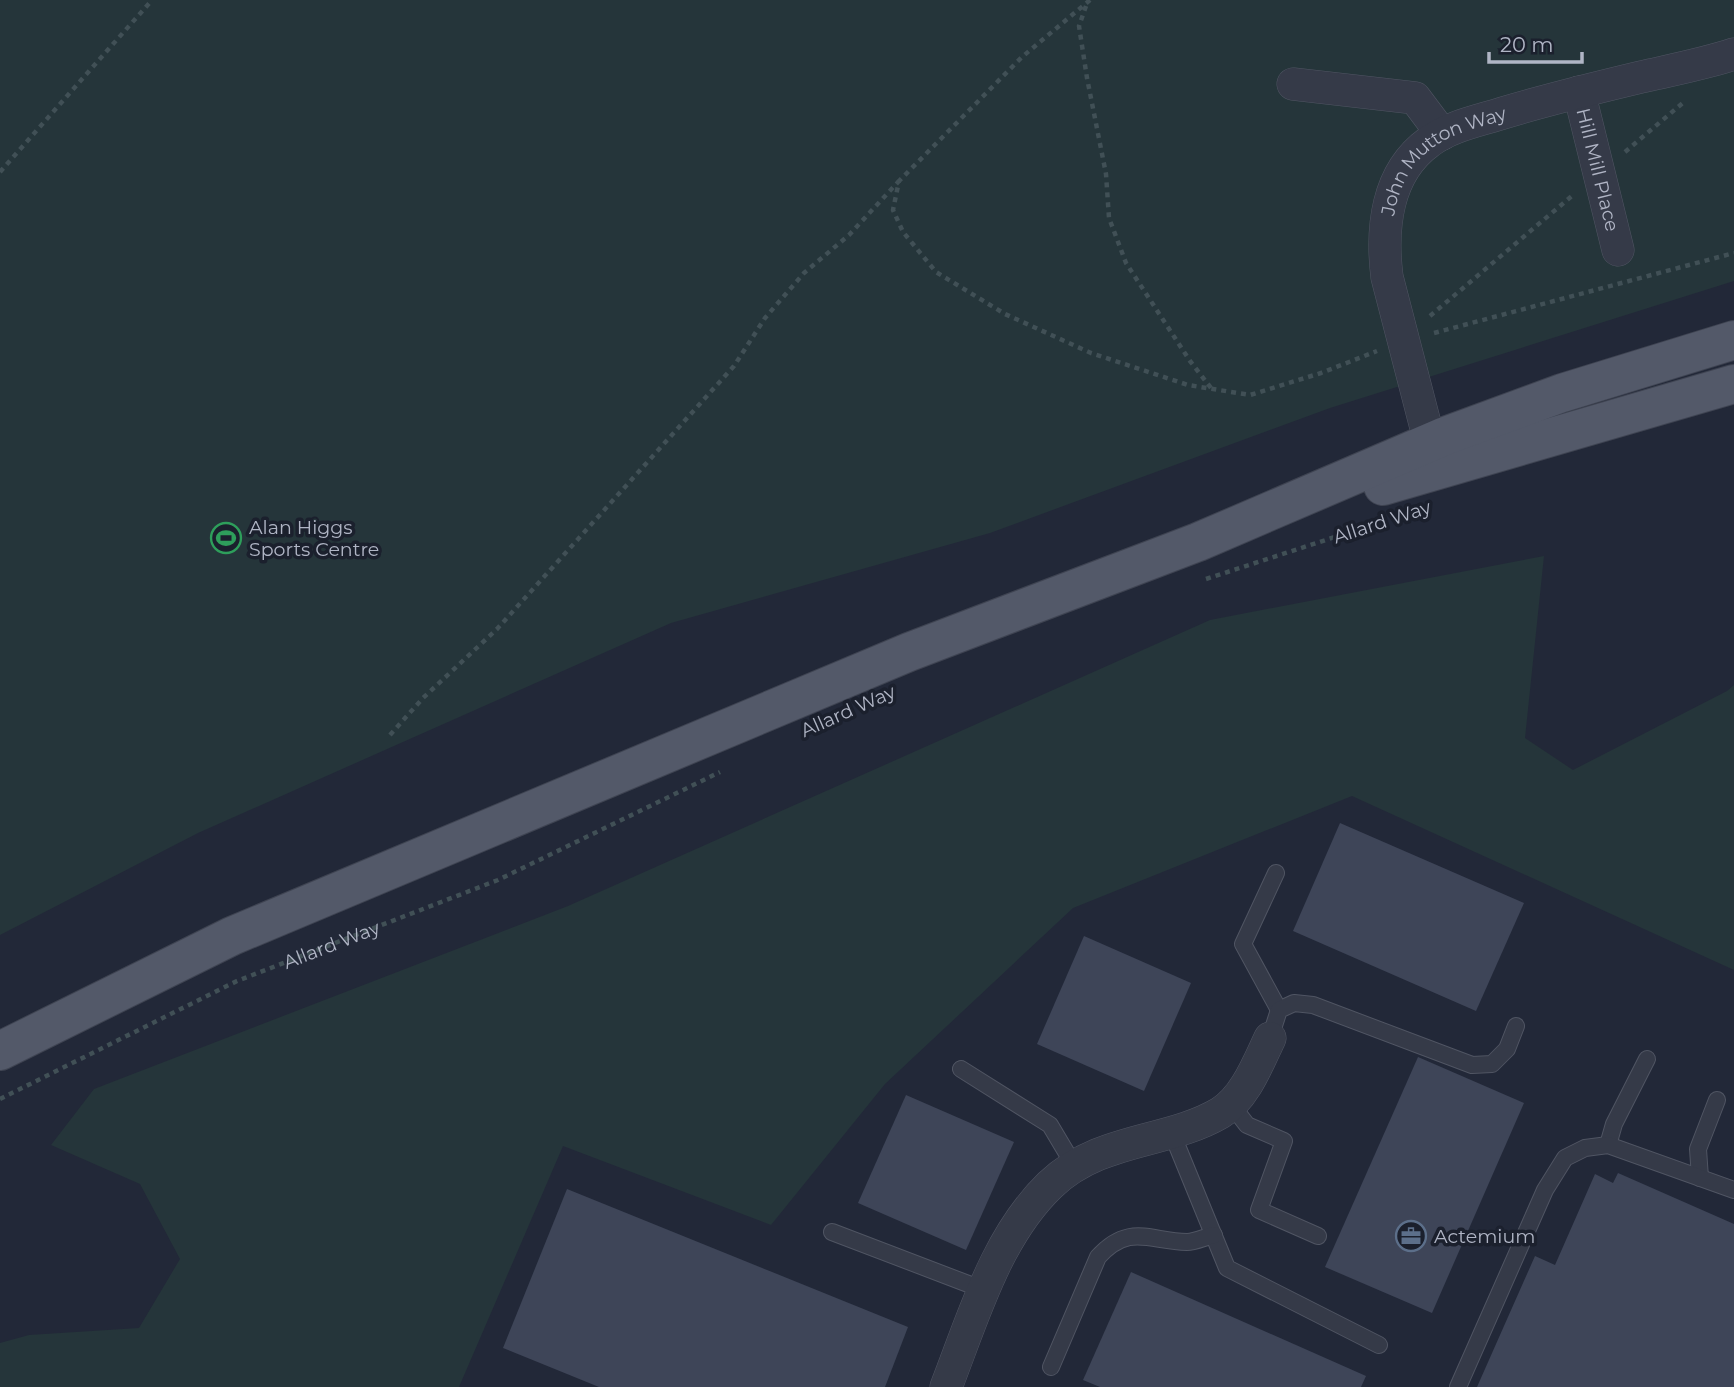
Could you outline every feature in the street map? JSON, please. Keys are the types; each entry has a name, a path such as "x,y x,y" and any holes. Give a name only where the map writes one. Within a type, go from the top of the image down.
{"main road":[{"name":"Allard Way","path":"0,1051 232,936 909,652 1198,542 1430,443 1562,393 1734,340"},
{"name":"Allard Way","path":"1198,542 1500,450 1734,384"}],"street":[{"name":"John Mutton Way","path":"1430,443 1387,277 1384,252 1389,203 1398,178 1410,160 1428,142 1452,128 1579,92 1734,54"},
{"path":"1293,84 1415,98 1442,134"},
{"name":"Hill Mill Place","path":"1579,92 1618,250"},
{"path":"946,1387 984,1290 1015,1228 1051,1184 1090,1156 1188,1126 1222,1112 1250,1082 1274,1024"}],"lane":[{"path":"1276,873 1243,944 1274,1024 1294,1003 1313,1004 1472,1065 1492,1064 1507,1049 1516,1026"},
{"path":"1608,1145 1614,1125 1647,1059"},
{"path":"961,1069 1051,1125 1075,1167"},
{"path":"1700,1178 1698,1149 1717,1100"},
{"path":"1230,1103 1247,1125 1284,1141 1259,1210 1318,1236"},
{"path":"1171,1131 1227,1268 1379,1345"},
{"path":"1458,1387 1545,1190 1565,1158 1585,1148 1608,1145 1734,1191"},
{"path":"832,1232 984,1290"},
{"path":"1051,1367 1098,1257 1108,1246 1119,1240 1146,1235 1189,1242 1214,1234"}],"path":[{"path":"0,172 152,0"},
{"path":"390,735 423,698 497,629 734,366 765,318 804,273 849,235 1022,57 1088,2"},
{"path":"1088,2 1079,26 1106,174 1109,218 1126,263 1211,389"},
{"path":"1615,160 1695,93"},
{"path":"899,181 894,210 903,232 936,272 1004,314 1091,354 1188,386 1250,395 1321,373 1403,341 1734,253"},
{"path":"1403,341 1454,293 1583,187"},
{"name":"Allard Way","path":"1197,582 1392,518"},
{"name":"Allard Way","path":"0,1099 237,981 498,880 723,771"}],"shaded area":[{"path":"0,0 1734,0 1734,281 1330,408 990,533 671,623 198,833 0,935"},
{"path":"1544,556 1525,738 1573,770 1734,685 1734,970 1352,796 1073,908 885,1084 771,1225 563,1146 459,1387 0,1387 0,1343 29,1335 139,1328 180,1259 140,1184 51,1145 94,1089 568,906 1210,620"}],"building":[{"path":"1340,823 1524,903 1476,1011 1293,931"},
{"path":"1084,936 1191,983 1144,1091 1037,1044"},
{"path":"1418,1057 1524,1103 1432,1313 1325,1267"},
{"path":"906,1095 1014,1142 966,1250 858,1203"},
{"path":"1618,1173 1734,1224 1734,1387 1477,1387 1535,1256 1555,1265 1595,1174 1613,1183"},
{"path":"567,1189 908,1327 885,1387 599,1387 503,1348"},
{"path":"1131,1272 1366,1376 1361,1387 1100,1387 1083,1380"}],"place":[{"name":"Alan Higgs Sports Centre","path":"226,538"},
{"name":"Actemium","path":"1411,1236"}]}
